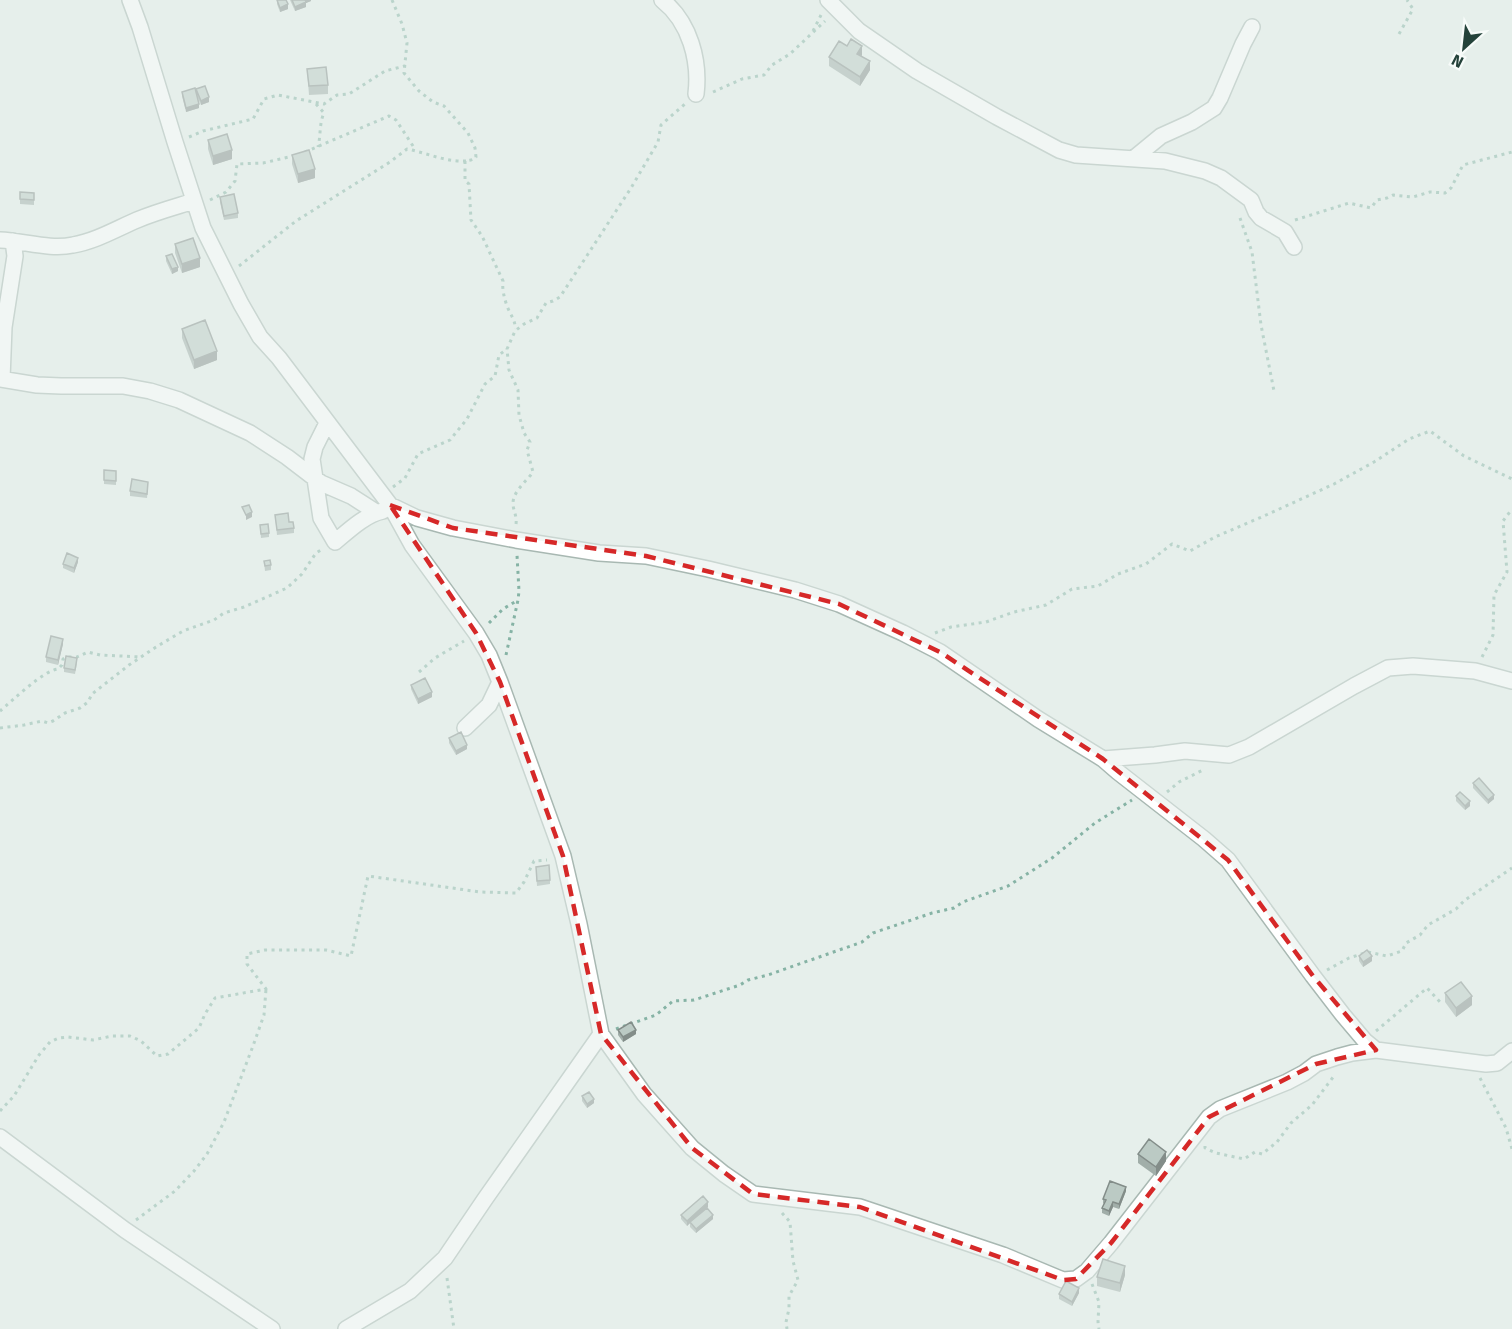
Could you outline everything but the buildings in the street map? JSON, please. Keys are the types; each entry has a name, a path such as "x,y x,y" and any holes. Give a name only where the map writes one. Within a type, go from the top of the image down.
{"street":[{"path":"130,0 141,27 203,228 226,275 260,337 279,358 327,423 476,633 489,656 563,856 601,1034 644,1094 692,1148 724,1174 753,1194 860,1207 1003,1255 1063,1280 1076,1279 1087,1271 1112,1243 1209,1117 1220,1109 1287,1082 1316,1064 1371,1046 1472,1064 1497,1063 1512,1051"},
{"path":"662,0 676,13 684,26 695,55 698,77 696,94"},
{"path":"833,5 859,31 917,71 1059,150 1076,155 1165,161 1190,166 1221,178 1251,200 1261,218 1285,232 1294,247"},
{"path":"1133,159 1161,136 1192,122 1214,108 1252,27"},
{"path":"6,240 56,247 73,246 155,213 196,204"},
{"path":"6,240 15,256 4,327 1,379 37,385 123,386 150,391 179,400 250,434 331,488 417,518 453,528 516,540 599,553 646,556 708,568 795,590 839,604 917,640 940,652 1038,719 1103,759 1228,860 1313,976 1371,1046"},
{"path":"327,423 312,459 321,518 334,543 385,505"},
{"path":"1103,759 1185,751 1230,755 1249,747 1388,668 1413,666 1475,671 1512,681"},
{"path":"465,728 489,705 500,682"},
{"path":"346,1329 410,1291 446,1258 601,1034"},
{"path":"0,1137 125,1230 272,1329"}],"path":[{"path":"385,505 405,478 418,454 450,440 467,419 485,384 495,376 499,355 507,349 516,324 506,304 502,288 503,281 482,236 471,220 469,184 465,181 465,161 476,157 476,148 468,133 444,106 433,102 419,91 404,73 407,43 392,0"},
{"path":"1399,34 1413,9 1407,0"},
{"path":"515,331 537,318 546,303 560,297 632,188 658,142 661,124 696,94 704,96 742,78 764,75 772,65 790,54 833,5"},
{"path":"175,142 202,131 253,119 264,99 278,95 324,104 337,95 349,94 385,71 405,66"},
{"path":"315,103 324,113 320,122 321,134 318,147"},
{"path":"196,204 226,192 235,181 237,164 264,163 290,158 390,116 396,120 417,151"},
{"path":"226,275 296,221 390,162 406,148 447,160 471,160"},
{"path":"1276,226 1349,203 1371,207 1377,200 1393,195 1413,197 1430,192 1445,193 1451,188 1462,165 1512,152"},
{"path":"1239,215 1252,252 1261,325 1274,391"},
{"path":"505,656 519,591 517,516 513,503 516,491 533,472 527,450 530,442 524,434 519,415 518,390 509,370 507,349"},
{"path":"917,640 951,627 986,622 1014,612 1046,605 1072,589 1098,586 1118,574 1146,564 1172,544 1190,551 1215,537 1334,484 1409,439 1430,431 1464,456 1512,479"},
{"path":"1475,671 1494,635 1494,594 1507,572 1503,521 1512,509"},
{"path":"0,728 42,721 48,723 80,708 88,702 92,694 156,647 224,613 287,588 302,574 316,553 334,543"},
{"path":"419,672 435,658 482,630 503,609 518,600"},
{"path":"0,711 51,669 58,669 66,657 77,657 88,652 100,655 142,657"},
{"path":"1154,800 1179,782 1206,769"},
{"path":"601,1034 656,1015 674,1001 694,1000 740,985 748,980 862,942 873,933 932,912 954,908 963,902 1008,886 1052,858 1095,823 1136,798 1141,790"},
{"path":"125,1230 175,1191 194,1171 207,1154 224,1122 264,1015 266,989 247,964 248,954 265,950 326,950 351,956 368,876 480,892 516,892 524,882 534,861 563,856"},
{"path":"1313,976 1349,958 1368,952 1387,956 1402,951 1406,944 1420,935 1428,925 1456,909 1483,887 1512,868"},
{"path":"1371,1046 1427,988 1440,1002"},
{"path":"0,1112 14,1096 39,1055 50,1042 68,1037 93,1040 112,1036 130,1036 141,1041 157,1056 168,1054 199,1028 215,998 266,989"},
{"path":"1209,1117 1205,1148 1216,1153 1244,1159 1255,1152 1262,1154 1277,1142 1291,1123 1312,1105 1352,1053"},
{"path":"1472,1064 1506,1128 1512,1149"},
{"path":"781,1212 790,1222 793,1261 798,1280 789,1296 786,1322 788,1329"},
{"path":"446,1258 454,1329"},
{"path":"1087,1271 1100,1302 1099,1329"}],"highlighted area":[{"path":"390,505 453,528 646,556 839,604 940,652 1103,759 1228,860 1313,976 1376,1050 1316,1064 1209,1117 1111,1243 1076,1279 1063,1280 860,1207 753,1194 692,1148 601,1034 563,856 500,682 476,633"}]}
